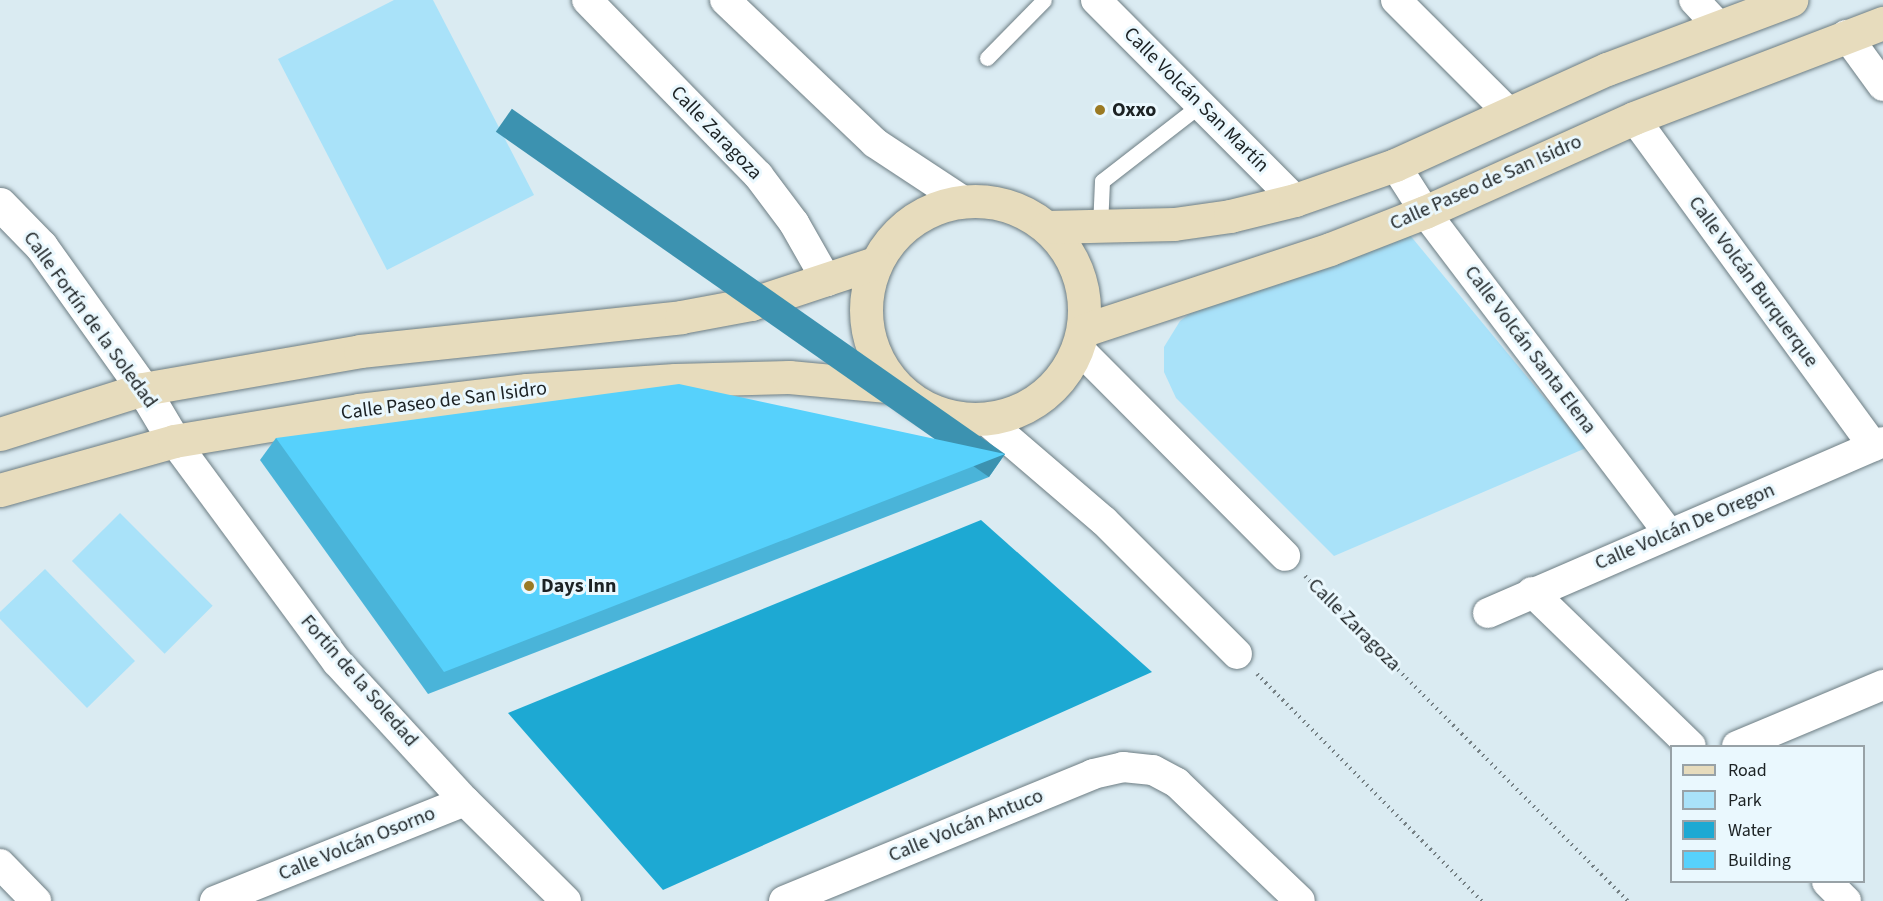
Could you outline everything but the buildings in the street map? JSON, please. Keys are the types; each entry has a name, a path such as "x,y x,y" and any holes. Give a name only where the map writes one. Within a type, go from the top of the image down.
{"main road":[{"path":"1047,227 1100,227 1230,216 1295,200 1395,165 1508,112 1718,26 1791,0"},
{"name":"Calle Paseo de San Isidro","path":"1082,340 1425,212 1634,118 1883,22"},
{"path":"963,201 1008,205 1047,227 1075,265 1085,292 1082,340 1058,384 1025,409 986,420 937,414 896,387 876,360 866,328 866,295 875,263 897,233 927,211 963,201"},
{"path":"0,434 143,389 360,351 681,317 751,304 827,281 875,263"},
{"name":"Calle Paseo de San Isidro","path":"0,490 174,441 359,410 528,390 675,380 789,377 896,387"}],"street":[{"name":"Calle Zaragoza","path":"587,0 758,175 794,223 827,281"},
{"path":"725,0 875,143 963,201"},
{"name":"Calle Volcán San Martín","path":"1096,0 1295,200"},
{"path":"1396,0 1508,112"},
{"path":"1694,0 1718,26"},
{"path":"1846,35 1883,86"},
{"name":"Calle Volcán Burquerque","path":"1634,118 1878,444"},
{"name":"Calle Volcán Santa Elena","path":"1395,165 1425,212 1669,533"},
{"name":"Calle Fortín de la Soledad","path":"0,204 40,246 143,389 174,441"},
{"path":"1082,340 1286,556"},
{"path":"986,420 1104,521 1237,654"},
{"name":"Fortín de la Soledad","path":"174,441 337,662 465,801 566,901"},
{"name":"Calle Volcán De Oregon","path":"1488,614 1532,592 1878,444"},
{"path":"1532,592 1689,745"},
{"path":"1742,745 1883,685"},
{"name":"Calle Volcán Antuco","path":"784,901 1094,774 1123,767 1153,770 1177,783 1300,901"},
{"name":"Calle Volcán Osorno","path":"215,901 465,801"},
{"path":"0,864 36,901"},
{"path":"1828,883 1846,901"}],"lane":[{"path":"987,58 1044,0"},
{"path":"1100,227 1102,181 1200,105"}],"path":[{"name":"Calle Zaragoza","path":"1286,556 1628,901"},
{"path":"1237,654 1482,901"}],"green space":[{"path":"394,0 433,0 534,195 387,270 278,59"},
{"path":"1409,234 1586,448 1334,556 1176,398 1164,372 1164,347 1180,321 1192,312"},
{"path":"120,513 213,606 165,654 72,561"},
{"path":"45,569 135,661 87,708 0,619 0,612"}],"water":[{"path":"981,520 1152,672 663,890 508,713"}],"place":[{"name":"Oxxo","path":"1100,110"},
{"name":"Days Inn","path":"529,586"}]}
